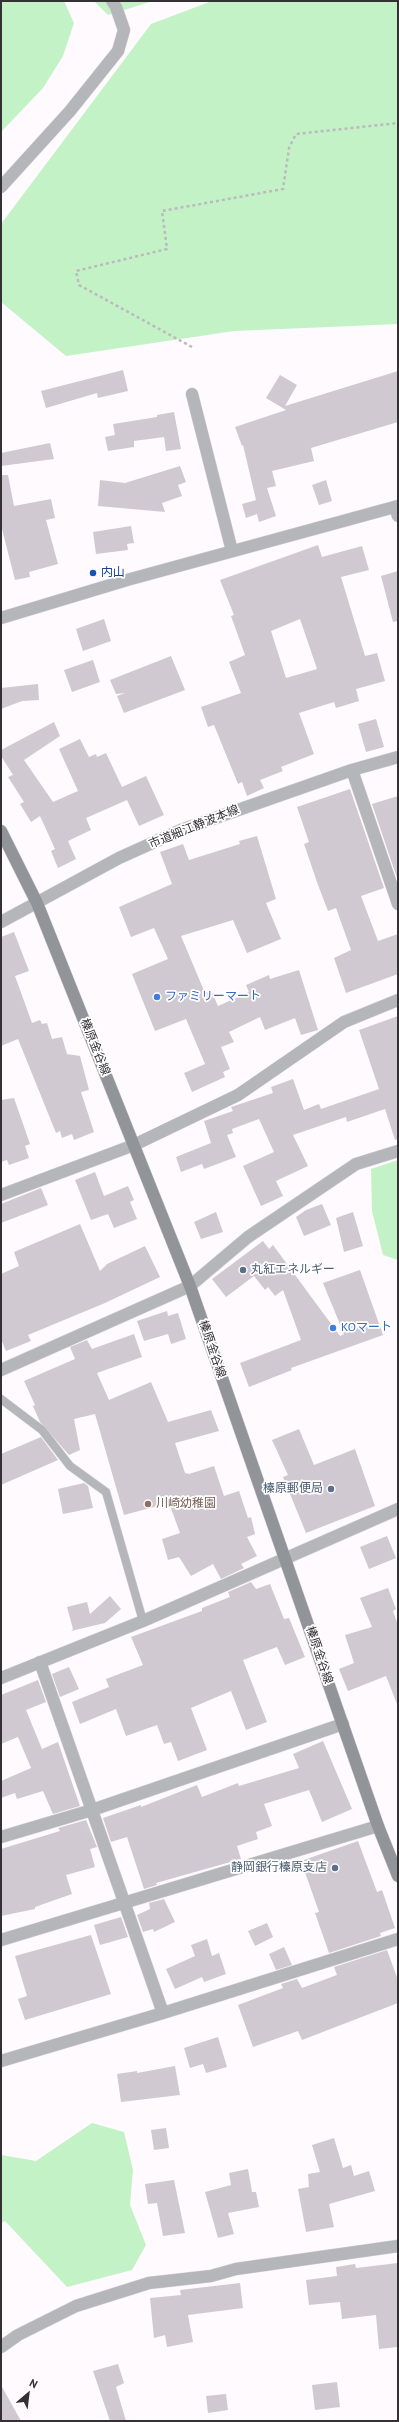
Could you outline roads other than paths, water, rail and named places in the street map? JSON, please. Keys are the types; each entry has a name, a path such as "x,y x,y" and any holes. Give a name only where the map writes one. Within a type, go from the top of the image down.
{"main road":[{"name":"榛原金谷線","path":"1,832 37,903 190,1286 378,1826 398,1876"}],"street":[{"path":"1,186 70,111 118,51 124,30 116,7 112,1"},
{"path":"192,394 232,551"},
{"path":"1,618 232,551 397,510"},
{"name":"市道細江静波本線","path":"1,922 119,858 182,830 352,770 398,757"},
{"path":"352,770 398,904"},
{"path":"1,1195 134,1145 238,1095 344,1022 398,1000"},
{"path":"1,1370 190,1286 248,1237 356,1164 398,1151"},
{"path":"1,1678 143,1621 286,1559 350,1528 398,1508"},
{"path":"40,1662 163,2013"},
{"path":"1,1837 92,1810 343,1724"},
{"path":"1,1940 378,1826"},
{"path":"1,2061 163,2013 398,1939"},
{"path":"1,2348 18,2335 76,2306 149,2283 211,2276 236,2269 398,2246"}],"lane":[{"path":"1,1399 42,1430 70,1466 106,1492 143,1621"}],"place":[{"name":"内山","path":"93,573"},
{"name":"ファミリーマート","path":"157,997"},
{"name":"丸紅エネルギー","path":"243,1270"},
{"name":"KOマート","path":"333,1328"},
{"name":"榛原郵便局","path":"331,1489"},
{"name":"川崎幼稚園","path":"148,1504"},
{"name":"静岡銀行榛原支店","path":"335,1868"}]}
